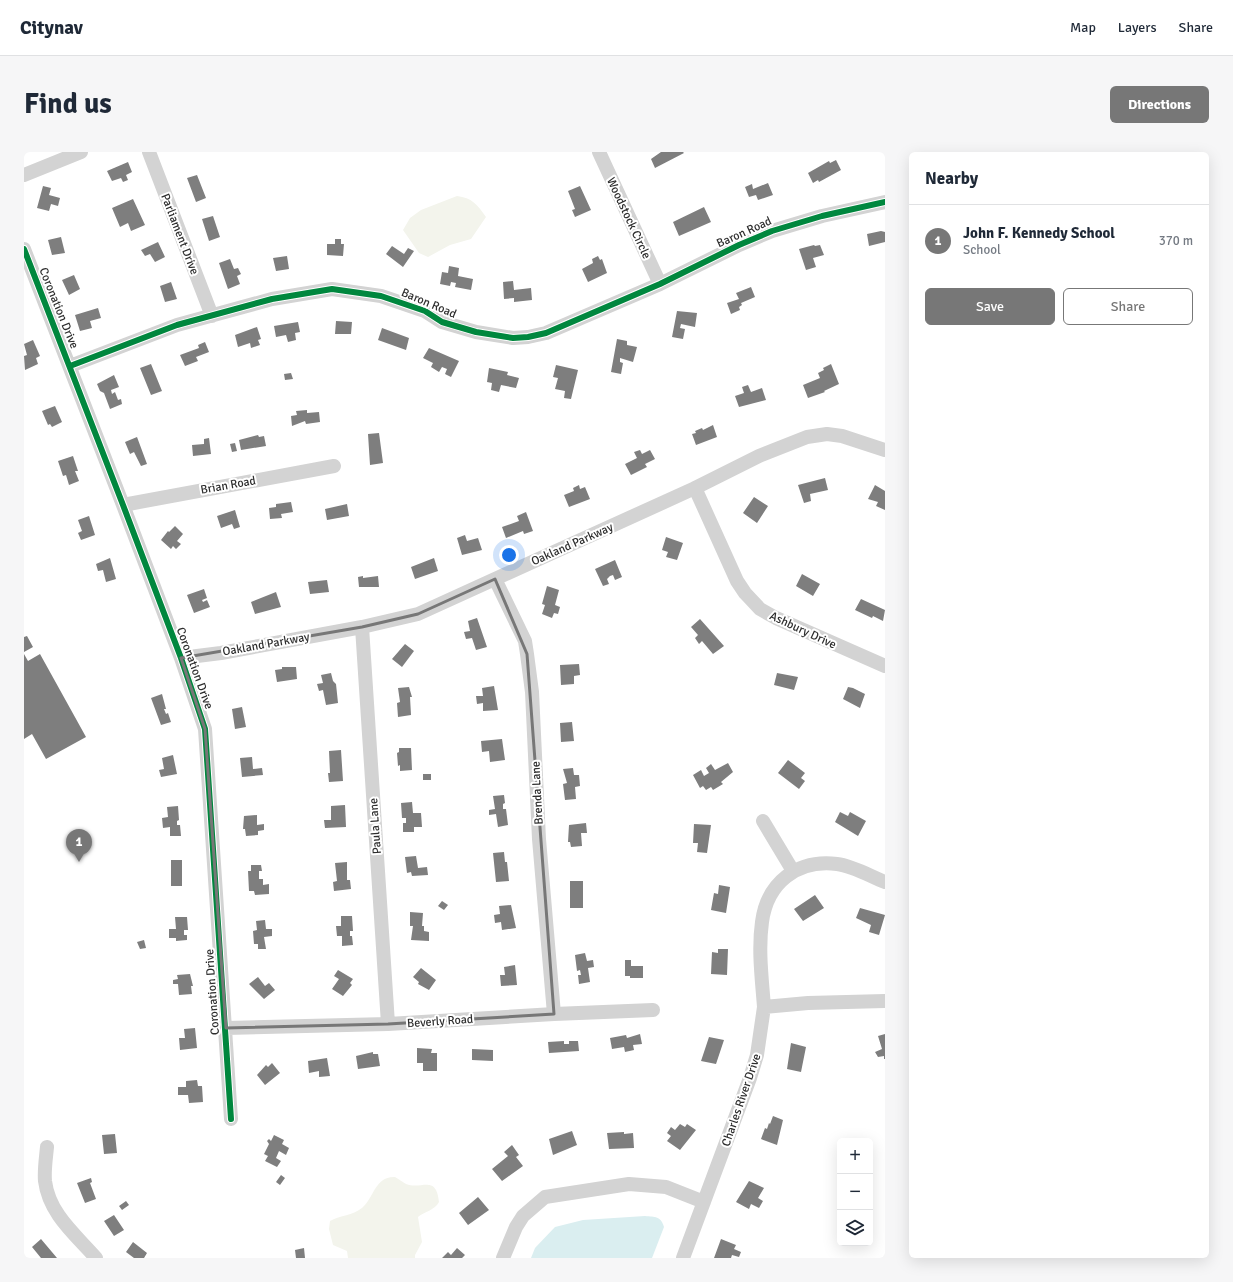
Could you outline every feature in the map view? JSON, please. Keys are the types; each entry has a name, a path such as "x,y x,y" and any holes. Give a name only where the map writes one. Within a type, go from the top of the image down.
{"street":[{"path":"24,175 81,152"},
{"name":"Parliament Drive","path":"149,152 212,316"},
{"name":"Woodstock Circle","path":"599,152 660,284"},
{"name":"Baron Road","path":"70,366 177,325 272,299 332,289 381,296 425,311 442,322 476,332 513,338 528,337 546,333 660,284 739,245 772,231 822,216 885,202"},
{"name":"Coronation Drive","path":"24,249 70,366 201,713 206,741 231,1120"},
{"name":"Oakland Parkway","path":"180,658 221,653 362,627 418,614 695,488 759,456 807,437 828,434 842,436 885,450"},
{"name":"Brian Road","path":"123,505 334,466"},
{"name":"Ashbury Drive","path":"695,488 737,581 745,593 760,609 811,635 885,666"},
{"name":"Brenda Lane","path":"495,578 525,641 527,654 532,692 539,840 554,1014"},
{"name":"Paula Lane","path":"362,627 388,1024"},
{"path":"763,821 793,871 800,867 837,864 885,882"},
{"name":"Charles River Drive","path":"683,1258 750,1078 757,1055 764,1007 761,958 761,924 764,912 774,890 782,879 793,871"},
{"path":"764,1007 808,1003 885,1001"},
{"name":"Beverly Road","path":"226,1028 388,1024 554,1014 653,1010"},
{"path":"47,1147 45,1181 53,1208 62,1221 96,1258"},
{"path":"503,1258 516,1227 523,1216 545,1197 592,1188 629,1184 666,1187 704,1202"}],"highlighted area":[{"path":"495,579 527,654 554,1014 388,1024 226,1028 205,729 181,658 362,627 418,614"}],"shaded area":[{"path":"457,196 467,198 474,202 486,217 471,239 450,245 428,257 419,253 403,230 410,218 421,210"},
{"path":"395,1177 406,1184 431,1186 435,1188 437,1193 439,1202 437,1205 418,1217 422,1242 415,1255 415,1258 348,1258 347,1251 333,1245 329,1229 330,1221 358,1211 366,1204 383,1180"},
{"path":"645,1216 659,1219 663,1223 664,1227 652,1258 531,1258 535,1248 555,1227 583,1220"}],"building":[{"path":"661,152 684,153 655,168 651,159"},
{"path":"836,160 841,170 819,182 818,180 813,183 808,173 829,161 830,163"},
{"path":"128,162 132,172 126,175 128,180 123,182 121,178 112,181 107,171"},
{"path":"197,175 206,198 196,202 187,178"},
{"path":"768,183 773,195 758,200 756,195 749,197 745,187 752,184 753,189"},
{"path":"43,186 51,188 49,195 60,198 58,206 51,204 49,211 37,208"},
{"path":"580,186 591,210 575,217 572,210 575,209 568,191"},
{"path":"133,199 145,225 131,231 128,223 120,227 112,208"},
{"path":"704,207 711,222 679,236 673,222"},
{"path":"213,216 220,237 209,241 202,219"},
{"path":"881,231 885,232 885,242 869,246 867,234"},
{"path":"61,237 65,253 52,255 48,240"},
{"path":"335,239 341,239 341,244 344,244 343,256 327,255 327,244 335,244"},
{"path":"158,242 165,257 155,262 150,254 145,256 141,250"},
{"path":"820,245 824,255 813,258 816,267 806,270 799,249"},
{"path":"392,246 404,254 408,248 414,251 403,267 386,254"},
{"path":"287,256 289,269 276,271 273,258"},
{"path":"598,256 600,260 602,259 607,273 588,282 582,269 593,263 592,259"},
{"path":"230,259 234,269 238,268 241,274 237,276 240,284 228,289 219,263"},
{"path":"449,266 459,268 458,276 473,279 471,290 455,287 456,283 451,282 450,286 440,284 442,272 448,273"},
{"path":"74,275 80,289 69,295 62,280"},
{"path":"513,281 514,290 531,288 532,300 514,302 514,298 504,299 503,282"},
{"path":"171,282 177,299 165,302 160,286"},
{"path":"751,287 755,297 741,303 742,305 739,307 740,310 731,314 727,303 739,299 736,293"},
{"path":"98,308 101,318 90,321 92,328 80,331 75,315"},
{"path":"677,311 697,313 695,327 681,324 680,328 685,329 683,339 672,337"},
{"path":"336,321 352,322 351,334 335,334"},
{"path":"298,322 300,332 295,333 296,340 288,342 286,335 276,337 274,326"},
{"path":"257,327 261,339 258,340 260,345 251,348 250,343 238,347 235,335"},
{"path":"382,328 409,338 406,350 378,340"},
{"path":"617,339 627,341 627,345 637,347 633,362 620,358 620,362 623,363 621,374 611,372"},
{"path":"33,340 40,356 36,358 38,364 25,370 24,356 27,355 24,344"},
{"path":"205,342 209,352 196,357 198,361 185,366 180,355 199,348 198,345"},
{"path":"429,348 459,361 451,377 445,374 447,369 442,367 439,372 431,367 433,363 423,358"},
{"path":"151,364 162,391 151,395 140,368"},
{"path":"831,364 839,384 824,391 825,392 808,398 803,385 820,378 818,373 824,370 823,368"},
{"path":"556,365 578,370 571,399 564,398 565,391 555,389 558,378 553,377"},
{"path":"489,368 508,372 507,375 519,378 516,388 501,385 499,392 491,390 492,383 487,382"},
{"path":"291,373 293,379 285,380 284,374"},
{"path":"114,375 119,387 111,390 112,394 115,392 118,400 121,399 122,404 110,409 104,393 100,391 97,384"},
{"path":"748,385 751,392 762,388 766,400 739,407 735,396 744,393 742,387"},
{"path":"55,406 62,422 52,427 50,424 48,425 42,411"},
{"path":"307,410 307,413 319,412 320,422 306,424 305,421 292,426 291,416 297,415 296,411"},
{"path":"713,425 717,437 696,445 692,434 696,433 695,431 702,428 703,430"},
{"path":"379,433 383,463 370,465 368,434"},
{"path":"258,435 259,437 264,436 266,446 241,450 239,440"},
{"path":"137,437 147,464 141,466 134,452 130,454 125,442"},
{"path":"209,438 211,454 193,456 192,445 204,444 204,439"},
{"path":"235,443 237,451 232,452 230,444"},
{"path":"640,450 642,454 650,450 655,459 645,464 647,467 631,475 625,464 637,458 634,452"},
{"path":"73,456 78,471 75,471 79,481 69,485 66,475 63,476 58,461"},
{"path":"825,478 828,490 810,494 811,501 804,503 798,485"},
{"path":"579,485 580,489 585,487 590,499 569,507 564,495 574,491 573,488"},
{"path":"875,485 885,491 885,510 876,506 878,502 868,499"},
{"path":"754,497 768,506 757,523 743,513"},
{"path":"291,502 293,512 281,514 282,518 270,519 269,508 276,507 276,504"},
{"path":"347,504 349,516 327,520 325,509"},
{"path":"235,510 240,527 234,529 232,524 221,528 217,516"},
{"path":"526,512 533,531 524,534 523,531 506,538 502,527 519,521 517,516"},
{"path":"89,516 95,535 81,540 78,533 82,531 78,520"},
{"path":"175,526 183,534 177,541 181,544 176,549 173,546 171,549 161,540 168,531 169,532"},
{"path":"465,535 467,541 478,538 482,550 462,555 457,538"},
{"path":"666,537 683,543 677,560 666,557 668,552 662,550"},
{"path":"110,558 116,579 106,582 103,570 98,571 96,564"},
{"path":"434,558 438,571 415,579 411,567"},
{"path":"615,560 622,577 615,580 613,575 610,576 607,579 609,584 603,586 595,569"},
{"path":"802,574 820,584 813,596 796,586"},
{"path":"363,576 363,578 378,576 379,587 359,587 358,577"},
{"path":"327,580 329,592 310,594 308,582"},
{"path":"547,586 559,590 555,605 560,607 558,614 554,613 552,618 542,614 545,605 542,604"},
{"path":"204,589 207,598 202,600 203,602 207,600 210,607 194,613 187,595"},
{"path":"276,592 281,607 255,614 251,602"},
{"path":"861,599 885,610 883,621 873,616 872,618 855,610"},
{"path":"477,618 487,647 476,650 472,638 466,639 464,632 470,631 468,621"},
{"path":"700,619 724,646 713,654 702,641 699,644 695,638 698,635 691,627"},
{"path":"27,636 33,647 24,652 24,637"},
{"path":"405,644 414,651 402,667 392,659"},
{"path":"24,654 28,661 40,654 86,737 46,759 32,734 24,739"},
{"path":"579,664 580,675 574,676 574,684 561,685 560,665"},
{"path":"282,667 296,667 297,679 277,682 275,670 282,669"},
{"path":"331,673 333,681 336,684 338,703 326,705 323,690 319,691 317,684 323,683 321,675"},
{"path":"777,673 798,677 794,690 774,685"},
{"path":"494,686 498,710 483,711 483,703 477,704 476,696 483,696 482,688"},
{"path":"409,687 412,697 410,697 411,715 398,717 397,703 400,702 398,688"},
{"path":"848,687 865,694 860,708 843,699"},
{"path":"162,694 166,709 164,709 166,714 168,713 171,722 161,725 151,698"},
{"path":"242,707 246,727 235,729 232,709"},
{"path":"572,722 574,741 561,742 560,723"},
{"path":"502,739 505,760 490,762 489,751 482,752 481,741"},
{"path":"399,748 411,748 412,770 400,771 397,753 399,752"},
{"path":"341,750 343,781 329,782 329,751"},
{"path":"173,755 177,774 161,777 159,770 164,769 162,758"},
{"path":"252,757 253,769 262,768 263,775 242,777 240,758"},
{"path":"788,760 805,773 801,778 805,781 799,789 778,773"},
{"path":"728,763 733,772 721,782 723,784 713,790 711,787 706,790 703,786 700,788 693,775 701,770 704,776 709,773 706,768 711,764 715,770"},
{"path":"573,768 574,775 579,775 580,786 575,787 576,799 565,800 563,784 567,783 563,769"},
{"path":"423,774 431,774 431,780 423,780"},
{"path":"504,795 505,803 503,804 503,809 506,809 508,825 498,827 496,814 489,815 489,810 495,809 493,796"},
{"path":"412,802 413,813 421,813 422,827 414,827 414,832 403,832 403,823 406,823 406,818 402,818 401,803"},
{"path":"345,805 346,827 325,828 324,820 331,820 331,806"},
{"path":"178,806 179,820 177,821 177,825 180,825 181,836 170,836 170,827 163,828 162,818 168,817 167,807"},
{"path":"840,812 848,816 850,812 866,821 858,836 835,822"},
{"path":"257,815 257,825 264,824 264,830 258,831 258,835 246,836 245,829 243,829 244,816"},
{"path":"586,823 587,833 581,833 582,846 571,847 570,842 568,842 569,825"},
{"path":"694,824 711,825 707,853 697,852 698,843 693,843"},
{"path":"504,852 505,862 507,862 509,881 496,882 493,853"},
{"path":"416,856 418,868 427,867 428,875 412,876 411,872 407,873 405,857"},
{"path":"171,860 182,860 182,886 171,886"},
{"path":"347,862 347,880 350,880 351,889 334,891 333,882 337,881 335,863"},
{"path":"251,865 261,865 262,871 259,871 259,879 263,879 263,885 269,884 269,894 255,895 254,891 249,891 248,871 251,871"},
{"path":"570,881 583,881 583,908 570,908"},
{"path":"719,885 730,887 726,913 711,910 714,893 718,894"},
{"path":"815,895 824,908 803,921 794,909"},
{"path":"442,901 448,905 444,910 438,906"},
{"path":"511,905 516,928 502,930 501,922 495,923 494,915 500,914 499,906"},
{"path":"860,908 885,915 879,935 869,932 871,925 856,918"},
{"path":"410,912 423,913 422,926 424,926 424,931 429,932 429,941 411,940 413,926 410,926"},
{"path":"341,916 352,916 353,931 350,931 350,936 352,936 353,945 342,946 342,936 337,936 336,926 341,926"},
{"path":"175,917 187,917 188,930 184,930 184,935 187,935 187,940 176,941 176,938 169,938 169,929 176,929"},
{"path":"265,920 266,929 272,929 272,936 264,937 266,949 258,949 258,944 254,944 253,931 257,930 256,921"},
{"path":"144,940 146,948 140,949 137,942"},
{"path":"718,949 728,949 727,975 711,974 712,952 718,953"},
{"path":"585,953 587,961 593,960 594,967 588,968 590,982 579,984 578,975 581,975 580,970 577,971 575,955"},
{"path":"625,960 631,960 631,966 643,966 643,978 630,978 630,976 625,976"},
{"path":"515,965 517,985 501,986 500,975 505,975 504,967"},
{"path":"421,968 436,980 429,990 418,984 419,982 413,977"},
{"path":"338,970 353,979 350,983 352,985 343,996 332,989 339,979 334,976"},
{"path":"190,974 193,986 191,986 192,994 179,995 178,984 173,984 173,980 178,979 177,975"},
{"path":"258,977 265,986 269,983 275,990 264,999 249,984"},
{"path":"195,1028 197,1048 180,1050 179,1038 185,1038 184,1029"},
{"path":"640,1034 642,1044 633,1045 634,1050 625,1052 624,1047 612,1049 610,1038 626,1035 627,1038"},
{"path":"885,1034 884,1059 884,1056 878,1057 875,1052 882,1049 878,1036"},
{"path":"709,1037 724,1040 716,1064 701,1061"},
{"path":"564,1041 564,1044 569,1044 569,1041 578,1041 579,1051 549,1053 548,1042"},
{"path":"791,1043 806,1047 801,1072 787,1069"},
{"path":"417,1048 432,1049 431,1053 437,1053 437,1071 423,1071 423,1063 417,1063"},
{"path":"472,1049 493,1050 493,1061 472,1060"},
{"path":"373,1052 373,1054 378,1054 380,1066 358,1069 356,1056"},
{"path":"327,1058 330,1076 319,1077 319,1071 309,1073 308,1061"},
{"path":"272,1063 280,1073 265,1085 257,1075 266,1065 268,1067"},
{"path":"197,1080 198,1086 202,1086 203,1102 189,1103 188,1095 178,1095 178,1087 186,1087 186,1081"},
{"path":"773,1116 783,1120 777,1145 761,1139 765,1128 767,1129"},
{"path":"680,1124 685,1127 687,1124 696,1130 680,1150 667,1141 671,1136 667,1133 671,1127 675,1130"},
{"path":"572,1131 577,1145 553,1155 549,1139"},
{"path":"624,1132 624,1134 633,1133 634,1148 609,1149 607,1133"},
{"path":"115,1134 117,1153 104,1154 102,1135"},
{"path":"274,1135 284,1140 282,1144 289,1148 286,1155 279,1151 276,1158 281,1161 277,1167 265,1161 268,1156 264,1154 269,1144 267,1141 269,1139 271,1141"},
{"path":"512,1145 519,1155 516,1157 523,1166 502,1181 492,1169 508,1156 504,1152"},
{"path":"281,1175 285,1178 280,1185 276,1182"},
{"path":"91,1178 92,1182 90,1183 96,1199 85,1203 77,1183"},
{"path":"749,1181 764,1188 758,1198 763,1201 759,1208 751,1204 749,1209 736,1202"},
{"path":"478,1197 489,1210 468,1225 459,1213"},
{"path":"126,1201 129,1205 122,1210 119,1206"},
{"path":"114,1215 124,1230 114,1236 104,1221"},
{"path":"41,1239 57,1258 41,1258 32,1247"},
{"path":"721,1239 736,1245 734,1249 741,1252 739,1257 732,1255 731,1258 714,1258"},
{"path":"133,1242 147,1253 144,1258 134,1258 126,1252"},
{"path":"304,1248 305,1258 296,1258 295,1250"},
{"path":"457,1248 465,1255 462,1258 442,1258 448,1252 451,1255"}],"cycle path":[{"path":"70,366 177,325 272,299 332,289 381,296 425,311 442,322 476,332 513,338 528,337 546,333 660,284 739,245 772,231 822,216 885,202"},
{"path":"24,249 181,658 205,729 231,1119"}],"place":[{"name":"John F. Kennedy School","path":"79,862"}]}
